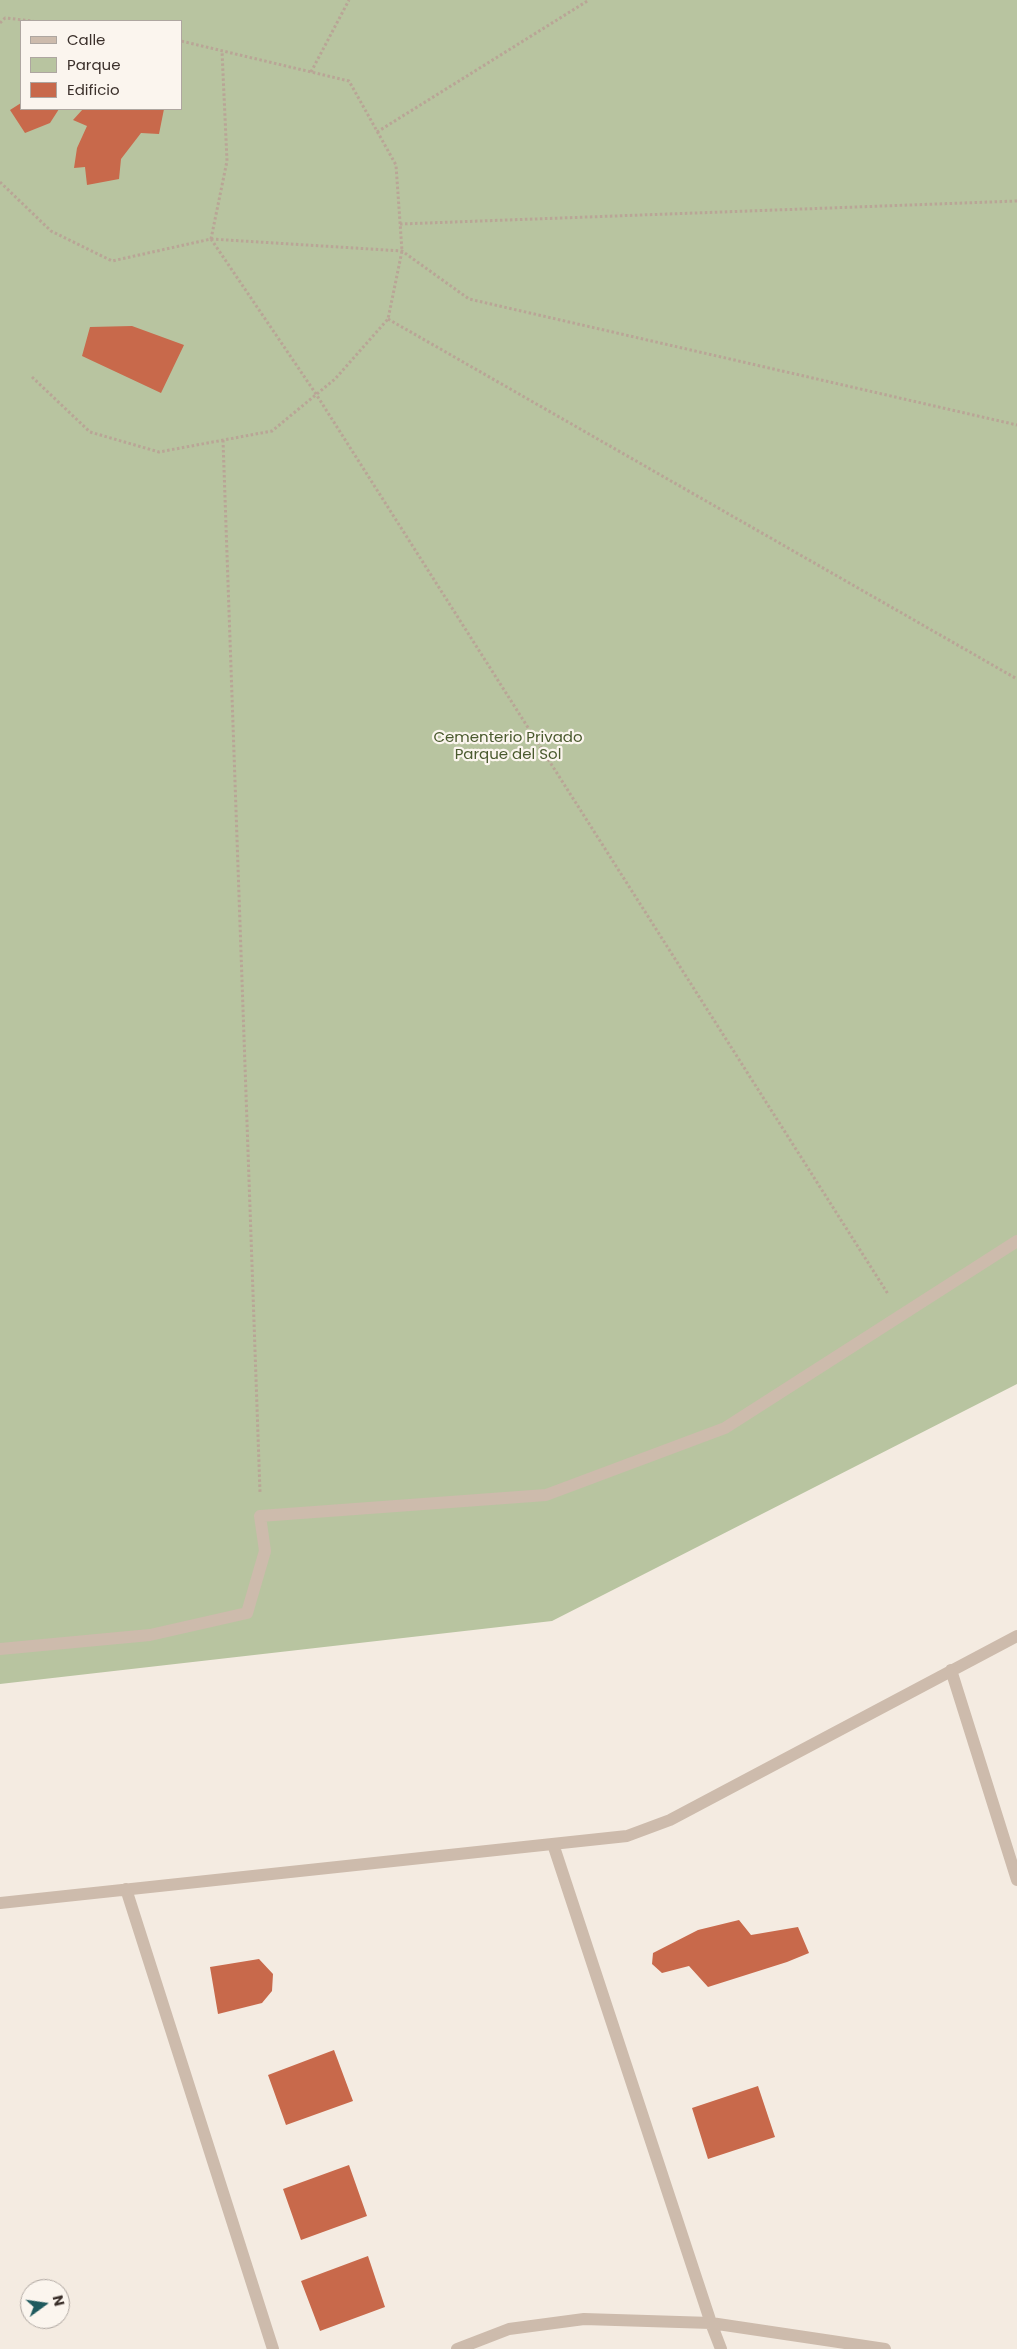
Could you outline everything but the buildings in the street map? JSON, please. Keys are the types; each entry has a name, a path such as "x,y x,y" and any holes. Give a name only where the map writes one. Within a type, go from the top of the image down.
{"street":[{"path":"0,1649 150,1635 246,1613 265,1551 260,1516 546,1496 725,1428 1017,1241"},
{"path":"0,1903 627,1836 670,1820 1017,1636"},
{"path":"951,1670 1017,1880"},
{"path":"553,1844 721,2349"},
{"path":"126,1889 273,2349"},
{"path":"457,2349 509,2329 584,2319 711,2323 885,2349"}],"path":[{"path":"311,72 349,0"},
{"path":"378,132 589,0"},
{"path":"0,24 4,18 23,20"},
{"path":"32,377 90,432 159,452 272,431 335,379 388,319 402,251 396,165 349,82 182,41"},
{"path":"222,51 226,161 211,239 316,394 901,1315"},
{"path":"0,182 51,231 112,261 211,239 402,251 469,299 1017,425"},
{"path":"400,224 1017,201"},
{"path":"388,319 1017,679"},
{"path":"223,440 260,1516"}],"green space":[{"name":"Cementerio Privado Parque del Sol","path":"0,0 1017,0 1017,1384 552,1621 0,1684"}]}
